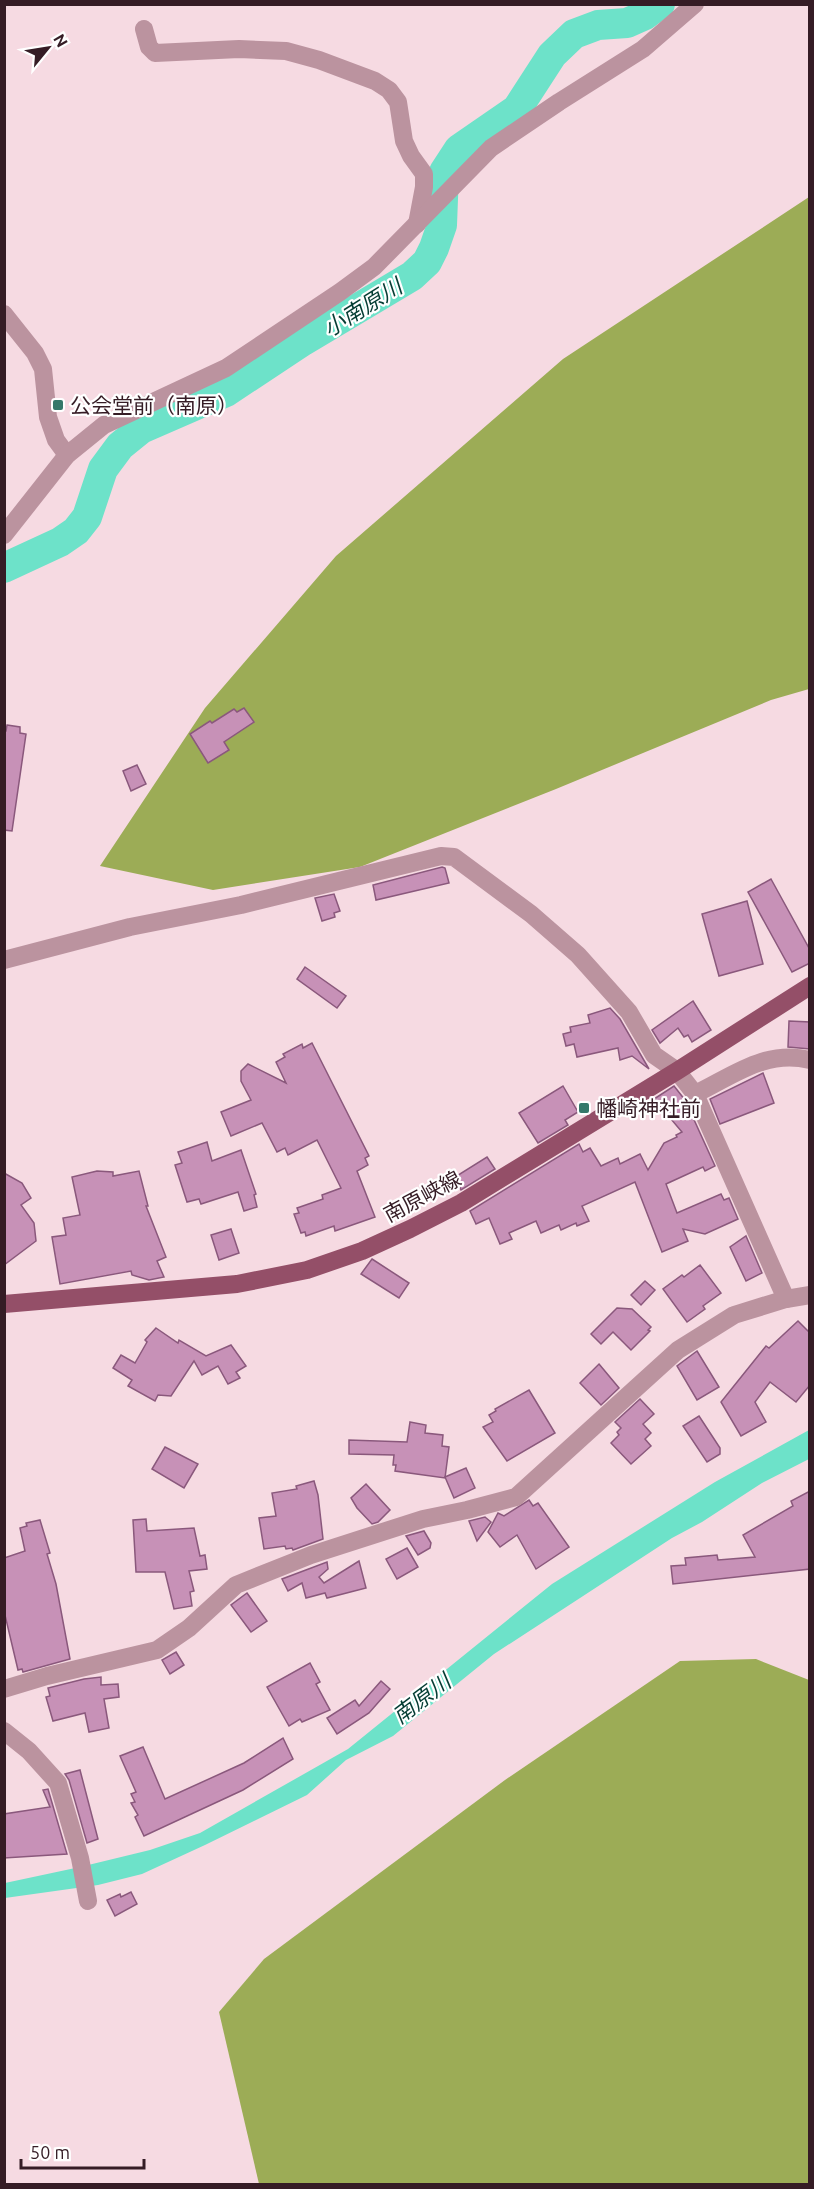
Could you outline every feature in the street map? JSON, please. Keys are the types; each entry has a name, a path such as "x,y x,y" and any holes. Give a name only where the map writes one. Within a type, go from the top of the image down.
{"main road":[{"name":"南原峡線","path":"4,1304 237,1284 308,1270 362,1251 461,1203 810,986"}],"street":[{"path":"4,535 67,455 104,425 226,368 340,292 374,267 491,148 643,49 695,4"},
{"path":"144,29 149,47 155,53 239,49 286,51 319,60 375,81 388,90 398,102 404,141 424,174 424,187 417,224"},
{"path":"4,314 35,353 43,369 48,417 56,440 67,455"},
{"path":"4,960 130,927 241,905 441,856 454,857 531,914 578,955 629,1012 654,1055 676,1071 695,1094 786,1299"},
{"path":"695,1094 759,1061 795,1056 810,1060"},
{"path":"4,1689 47,1676 157,1650 189,1628 236,1585 311,1555 423,1519 516,1497 678,1350 734,1315 810,1294"},
{"path":"4,1731 29,1751 58,1783 80,1858 88,1900"}],"shaded area":[{"path":"809,197 809,689 771,700 360,867 213,890 100,866 205,708 336,556 563,359"},
{"path":"756,1659 809,1680 809,2184 259,2184 219,2012 264,1959 505,1780 680,1661"}],"water":[{"name":"南原川","path":"809,1430 809,1459 762,1483 702,1522 672,1538 494,1654 393,1736 346,1760 307,1795 142,1874 98,1885 5,1898 5,1883 150,1850 200,1833 348,1749 552,1584 715,1482"}],"building":[{"path":"244,708 254,722 224,742 229,750 208,763 190,734 234,709 237,712"},
{"path":"7,725 20,727 20,733 26,734 12,831 4,830 4,731"},
{"path":"137,765 146,784 131,791 123,771"},
{"path":"445,868 449,883 376,900 373,885"},
{"path":"771,879 810,950 810,963 792,972 748,892"},
{"path":"334,894 340,911 334,913 335,917 322,921 315,898"},
{"path":"747,901 763,964 719,976 702,914"},
{"path":"305,967 346,996 337,1008 297,979"},
{"path":"693,1001 711,1030 692,1042 688,1035 684,1037 678,1028 660,1043 652,1030"},
{"path":"610,1008 620,1019 649,1069 632,1056 620,1060 618,1048 577,1057 574,1044 566,1046 563,1034 571,1032 570,1027 590,1023 588,1015"},
{"path":"789,1021 810,1022 810,1049 788,1047"},
{"path":"312,1043 369,1156 365,1158 368,1165 357,1171 375,1217 335,1231 334,1226 306,1236 305,1232 301,1233 294,1214 299,1213 297,1208 323,1199 322,1195 341,1188 317,1140 288,1155 285,1148 277,1152 262,1123 231,1136 221,1112 251,1100 241,1081 241,1071 248,1064 286,1083 276,1062 285,1057 283,1054 302,1044 303,1048"},
{"path":"763,1073 774,1103 720,1124 710,1099"},
{"path":"563,1086 578,1112 565,1120 568,1125 538,1143 519,1113"},
{"path":"674,1086 685,1100 715,1166 705,1171 703,1167 666,1184 677,1213 721,1194 724,1200 729,1198 738,1219 705,1234 683,1229 688,1241 662,1252 635,1182 582,1206 589,1221 577,1226 576,1223 561,1230 559,1225 541,1233 536,1221 509,1233 512,1239 500,1244 489,1218 476,1224 470,1211 579,1144 583,1152 590,1148 601,1166 618,1158 620,1164 640,1154 648,1170 664,1143 682,1132 654,1099"},
{"path":"207,1142 212,1161 241,1150 256,1194 254,1195 257,1207 244,1211 238,1192 201,1204 199,1199 187,1202 175,1165 182,1163 178,1152"},
{"path":"487,1157 495,1169 461,1190 455,1177"},
{"path":"97,1171 113,1172 113,1176 139,1171 148,1206 146,1206 166,1257 157,1261 164,1277 149,1280 132,1275 131,1271 60,1284 52,1237 66,1235 63,1218 80,1215 72,1177"},
{"path":"4,1173 22,1183 31,1198 21,1205 34,1223 36,1241 4,1265"},
{"path":"231,1229 239,1253 219,1260 211,1235"},
{"path":"746,1236 762,1273 746,1281 730,1247"},
{"path":"372,1259 409,1283 399,1298 361,1274"},
{"path":"700,1265 721,1293 687,1322 663,1289"},
{"path":"645,1281 655,1290 641,1305 631,1295"},
{"path":"617,1308 632,1309 651,1327 648,1330 650,1331 631,1350 613,1332 601,1344 591,1334"},
{"path":"798,1321 810,1333 810,1385 796,1402 770,1382 755,1402 766,1422 741,1436 721,1402 766,1346 769,1348"},
{"path":"156,1328 178,1343 179,1340 206,1356 231,1345 246,1366 236,1372 240,1378 228,1384 218,1366 202,1375 194,1361 171,1396 158,1395 155,1401 128,1386 132,1380 113,1368 121,1355 135,1363 147,1342 145,1340"},
{"path":"697,1351 719,1387 697,1400 677,1366"},
{"path":"599,1364 619,1388 601,1405 580,1383"},
{"path":"529,1390 555,1433 507,1461 483,1427 493,1422 489,1415 496,1411 495,1409"},
{"path":"640,1399 654,1414 643,1424 651,1433 645,1439 651,1446 631,1464 611,1443 619,1435 617,1432 621,1428 615,1422"},
{"path":"699,1416 720,1448 720,1454 707,1462 683,1426"},
{"path":"410,1422 426,1425 425,1433 443,1435 442,1446 449,1447 445,1478 395,1471 394,1455 349,1454 349,1440 407,1442"},
{"path":"165,1447 198,1464 184,1488 152,1469"},
{"path":"466,1468 475,1488 454,1498 445,1477"},
{"path":"314,1481 318,1495 323,1539 293,1550 292,1548 286,1549 285,1546 264,1549 259,1518 276,1516 272,1493 297,1489 296,1486"},
{"path":"366,1484 390,1510 378,1522 372,1524 351,1498"},
{"path":"810,1491 810,1569 673,1584 671,1566 686,1565 685,1558 717,1555 718,1560 755,1557 743,1535 793,1506 791,1501"},
{"path":"529,1500 533,1506 538,1503 569,1547 536,1569 517,1535 500,1547 488,1532 498,1513 504,1516"},
{"path":"485,1517 491,1522 477,1541 469,1521"},
{"path":"146,1519 147,1531 194,1528 200,1556 205,1555 207,1569 189,1571 194,1591 190,1592 192,1606 174,1609 165,1572 136,1572 133,1520"},
{"path":"40,1520 50,1553 47,1554 56,1584 70,1659 23,1672 22,1669 18,1670 4,1611 4,1558 25,1551 20,1528 27,1526 26,1523"},
{"path":"424,1531 431,1543 430,1548 418,1555 406,1536"},
{"path":"407,1548 418,1567 397,1579 386,1559"},
{"path":"359,1561 366,1588 327,1598 325,1593 306,1598 302,1583 288,1591 282,1579 327,1562 328,1569 319,1577 324,1583"},
{"path":"247,1593 267,1621 251,1632 231,1605"},
{"path":"176,1652 184,1665 170,1674 162,1660"},
{"path":"310,1663 320,1682 316,1684 330,1710 302,1722 300,1719 289,1726 267,1687"},
{"path":"101,1677 101,1685 118,1684 119,1697 104,1699 109,1728 89,1732 85,1713 53,1721 46,1697 50,1696 48,1688"},
{"path":"381,1681 390,1689 369,1713 337,1734 327,1718 355,1700 359,1706"},
{"path":"283,1738 293,1759 243,1790 144,1836 135,1817 138,1815 131,1803 135,1802 131,1794 136,1792 120,1756 143,1747 165,1799 244,1763"},
{"path":"80,1770 98,1839 87,1843 69,1780 65,1774"},
{"path":"48,1789 67,1854 4,1858 4,1814 50,1807 43,1790"},
{"path":"131,1892 137,1904 115,1916 107,1900"}],"waterway":[{"name":"小南原川","path":"4,568 60,542 76,531 87,517 103,469 120,446 141,429 226,392 303,341 412,276 427,262 434,248 442,225 444,172 459,149 517,109 552,55 574,34 598,25 627,23 645,15 660,4"}],"place":[{"name":"公会堂前（南原）","path":"58,405"},
{"name":"幡崎神社前","path":"584,1108"}]}
